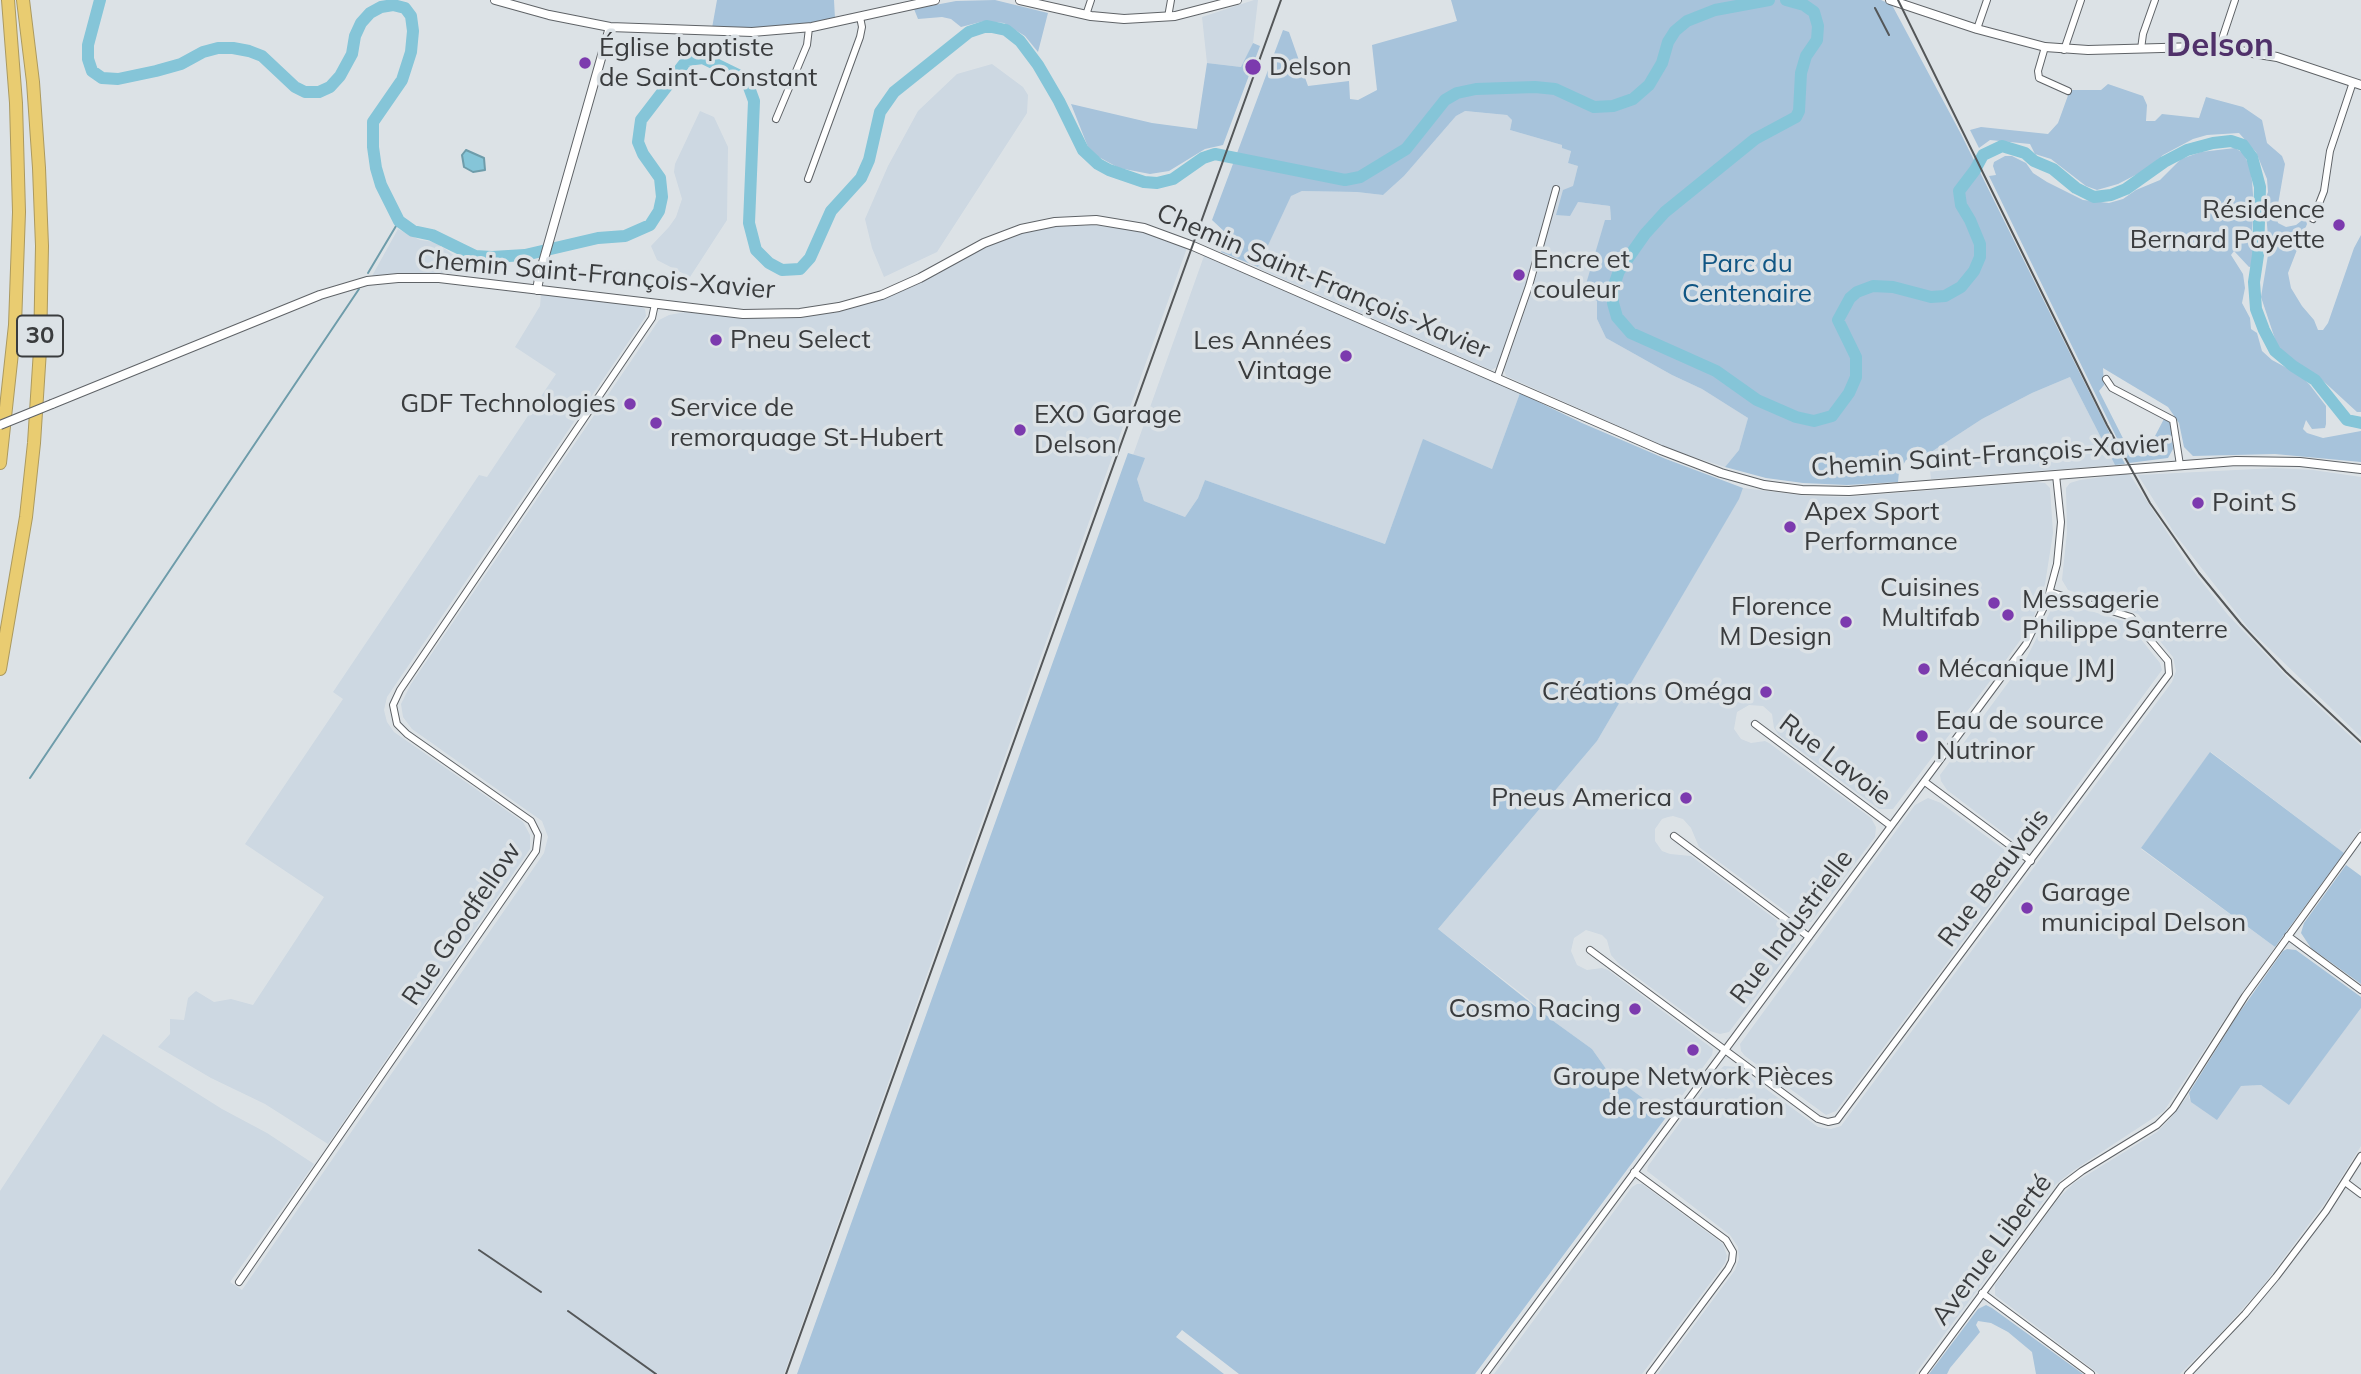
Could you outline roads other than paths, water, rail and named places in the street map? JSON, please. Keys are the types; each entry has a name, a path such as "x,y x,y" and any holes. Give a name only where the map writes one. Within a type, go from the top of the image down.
{"highway":[{"name":"30","path":"0,463 14,334 19,226 16,103 8,0"},
{"name":"30","path":"0,669 26,517 36,418 40,336 42,256 39,168 33,82 23,0"}],"street":[{"path":"495,0 549,15 610,27 752,32 809,28 935,0"},
{"path":"1020,0 1086,15 1124,19 1168,17 1237,0"},
{"path":"1086,15 1091,0"},
{"path":"1168,17 1171,0"},
{"path":"1890,0 1917,5 1977,29 2045,47 2064,50 2219,48 2267,54 2357,83 2330,151 2324,191 2313,219"},
{"path":"1977,29 1987,0"},
{"path":"2064,50 2081,0"},
{"path":"2141,49 2143,34 2155,0"},
{"path":"2219,48 2235,0"},
{"path":"808,179 860,37 860,17"},
{"path":"537,290 610,27"},
{"path":"776,119 808,42 809,28"},
{"path":"2045,47 2038,71 2039,78 2068,91"},
{"path":"1497,378 1530,286 1556,189"},
{"name":"Chemin Saint-François-Xavier","path":"0,425 320,295 354,284 382,279 423,278 761,315 786,315 823,310 874,298 897,289 984,243 1021,229 1064,221 1105,221 1144,228 1193,246 1685,460 1737,478 1775,487 1850,491 2180,465 2278,461 2361,469"},
{"name":"Rue Goodfellow","path":"239,1282 536,851 538,835 531,821 407,734 397,724 393,705 400,690 652,318 655,304"},
{"path":"2106,379 2112,388 2173,420 2180,465"},
{"name":"Rue Industrielle","path":"1485,1374 2024,647 2040,618 2057,564 2061,533 2056,475"},
{"name":"Rue Beauvais","path":"1725,1050 1818,1119 1828,1122 1837,1120 2166,678 2169,670 2165,657 2131,617 2050,592"},
{"name":"Rue Lavoie","path":"1755,724 1891,827"},
{"path":"1925,782 2031,861"},
{"path":"1674,836 1809,937"},
{"name":"Avenue Liberté","path":"1923,1374 2062,1186 2167,1115 2240,1004 2361,836"},
{"path":"2288,936 2361,990"},
{"path":"1590,950 1725,1050"},
{"path":"2188,1374 2269,1285 2315,1227 2361,1156"},
{"path":"1634,1172 1726,1240 1733,1252 1728,1269 1650,1374"},
{"path":"2345,1182 2361,1194"},
{"path":"1982,1293 2091,1374"}],"waterway":[{"path":"100,0 88,45 88,59 92,71 102,78 118,79 156,71 181,64 203,52 233,48 262,56 295,87 305,92 319,92 330,87 340,76 352,54 355,36 361,23 370,13 393,5 405,8 411,16 411,52 402,80 373,122 376,168 381,185 399,221 413,231 432,235 475,256 525,255 598,238 625,236 650,225 659,211 662,197 660,178 638,142 641,120 687,60 703,58 746,79 754,101 749,223 756,250 769,263 782,270 800,269 810,258 831,211 861,178 869,160 880,112 894,92 969,32 987,26 1006,30 1020,41 1059,101 1083,150 1109,170 1144,182 1157,183 1173,179 1203,158 1215,154 1345,180 1360,177 1406,149 1445,100 1457,93 1476,89 1555,89 1594,107 1613,106 1633,99 1649,85 1662,63 1668,42 1675,31 1687,21 1715,10 1769,0"},
{"path":"1786,0 1804,5 1814,12 1818,26 1817,40 1806,56 1801,73 1799,111 1796,117 1755,139 1665,212 1645,234 1619,271 1613,288 1617,317 1631,333 1716,371 1757,400 1796,417 1814,421 1832,416 1849,393 1856,377 1856,357 1838,320 1850,298 1873,286 1893,287 1931,297 1945,296 1961,287 1974,271 1980,257 1980,244 1961,205 1959,191 1983,155 2002,146 2025,153 2094,197 2111,195 2126,189 2164,162 2187,150 2231,141 2243,145 2252,157 2260,187 2258,255 2254,282 2256,309 2264,330 2275,351 2315,380 2347,420 2361,423"},
{"path":"368,273 399,221"},
{"path":"30,778 359,289"}],"railway":[{"path":"786,1374 1281,0"},
{"path":"1898,0 2107,425 2150,503 2199,573 2241,624 2286,672 2361,742"},
{"path":"1875,8 1889,35"},
{"path":"479,1250 541,1292"},
{"path":"568,1311 656,1374"}],"place":[{"name":"Église baptiste de Saint-Constant","path":"585,63"},
{"name":"Delson","path":"1253,67"},
{"name":"Résidence Bernard Payette","path":"2339,225"},
{"name":"Encre et couleur","path":"1519,275"},
{"name":"Pneu Select","path":"716,340"},
{"name":"Les Années Vintage","path":"1346,356"},
{"name":"GDF Technologies","path":"630,404"},
{"name":"Service de remorquage St-Hubert","path":"656,423"},
{"name":"EXO Garage Delson","path":"1020,430"},
{"name":"Point S","path":"2198,503"},
{"name":"Apex Sport Performance","path":"1790,527"},
{"name":"Cuisines Multifab","path":"1994,603"},
{"name":"Messagerie Philippe Santerre","path":"2008,615"},
{"name":"Florence M Design","path":"1846,622"},
{"name":"Mécanique JMJ","path":"1924,669"},
{"name":"Créations Oméga","path":"1766,692"},
{"name":"Eau de source Nutrinor","path":"1922,736"},
{"name":"Pneus America","path":"1686,798"},
{"name":"Garage municipal Delson","path":"2027,908"},
{"name":"Cosmo Racing","path":"1635,1009"},
{"name":"Groupe Network Pièces de restauration","path":"1693,1050"}],"district":[{"name":"Delson","path":"2220,46"}],"park label":[{"name":"Parc du Centenaire","path":"1747,279"}]}
